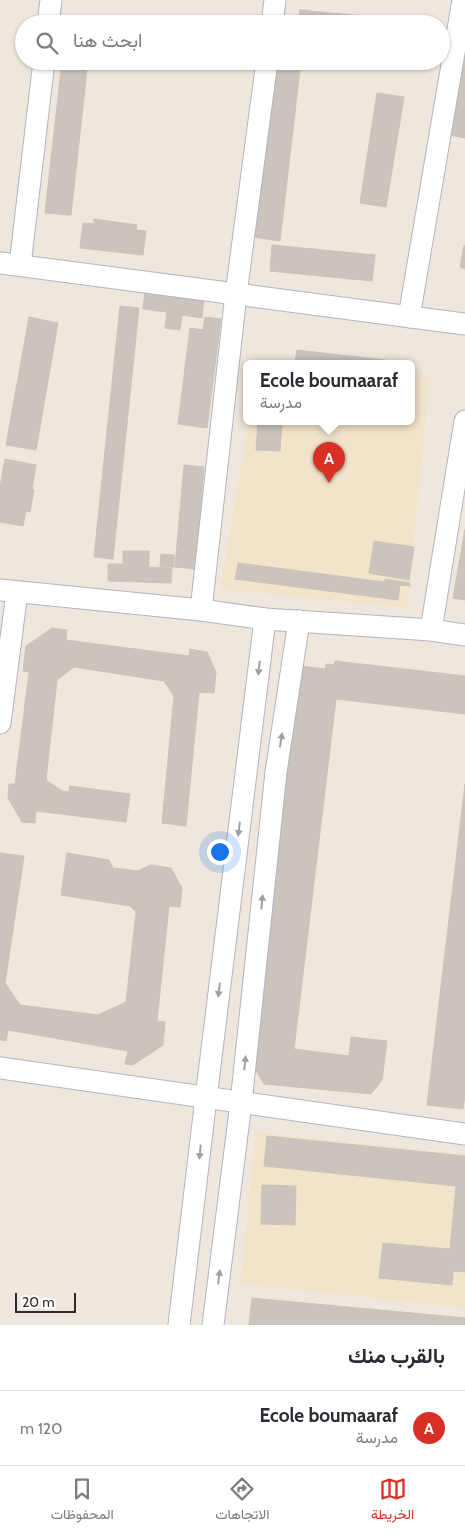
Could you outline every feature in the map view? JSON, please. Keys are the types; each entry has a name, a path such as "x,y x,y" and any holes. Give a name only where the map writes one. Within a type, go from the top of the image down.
{"street":[{"path":"49,15 51,0"},
{"path":"273,15 275,0"},
{"path":"409,317 463,0"},
{"path":"42,70 10,264 465,324"},
{"path":"201,610 236,294 266,70"},
{"path":"431,630 465,421"},
{"path":"0,723 9,591 201,610 266,620 431,630 465,635"},
{"path":"179,1325 266,620"},
{"path":"213,1325 241,1103 276,772 299,621"},
{"path":"0,1068 465,1134"}],"shaded area":[{"path":"415,374 430,376 407,608 220,589 248,425 415,425"},
{"path":"256,1132 465,1155 465,1308 240,1284"}],"building":[{"path":"300,10 351,15 299,15"},
{"path":"465,30 465,138 445,134"},
{"path":"61,70 87,70 71,215 45,213"},
{"path":"272,70 300,70 280,241 253,237"},
{"path":"377,93 404,97 386,207 360,203"},
{"path":"94,219 137,225 136,230 146,231 143,255 80,248 83,223 94,224"},
{"path":"272,245 375,255 372,281 270,271"},
{"path":"465,246 465,269 460,267"},
{"path":"145,291 204,298 202,318 182,315 180,330 165,328 167,312 143,309"},
{"path":"120,306 139,308 113,559 94,557"},
{"path":"29,317 58,323 36,450 6,445"},
{"path":"205,317 221,319 207,428 178,424 190,328 203,330"},
{"path":"297,350 384,360 296,360"},
{"path":"258,425 282,425 280,451 256,450"},
{"path":"5,459 36,465 30,512 26,511 23,526 0,522 0,487"},
{"path":"184,465 204,467 195,569 175,567"},
{"path":"465,529 465,600 453,598"},
{"path":"374,541 414,547 409,580 369,573"},
{"path":"123,551 149,551 149,567 172,568 171,583 108,581 108,564 123,564"},
{"path":"161,554 174,555 174,567 160,566"},
{"path":"238,563 384,582 385,579 410,583 410,586 400,585 398,600 235,579"},
{"path":"52,628 67,630 66,640 189,656 190,649 207,652 216,672 214,693 199,692 186,826 162,823 174,696 164,681 74,667 57,680 46,780 62,791 69,792 70,786 130,794 126,822 36,811 35,823 22,822 8,798 9,784 15,784 29,672 23,671 26,646"},
{"path":"335,661 465,676 465,714 336,699 294,1049 349,1056 351,1037 387,1041 382,1080 371,1094 264,1084 249,1059 300,666 325,669 326,664 334,665"},
{"path":"465,784 465,1096 463,1109 427,1105"},
{"path":"0,853 24,856 5,983 20,1005 98,1015 126,1002 136,912 130,906 61,895 67,853 109,860 113,868 138,871 150,865 171,868 182,888 180,907 169,906 157,1021 165,1022 163,1045 133,1065 125,1064 128,1051 8,1030 6,1041 0,1040"},
{"path":"267,1136 465,1156 465,1272 453,1271 452,1285 379,1278 383,1243 450,1249 456,1186 264,1166"},
{"path":"262,1185 296,1186 295,1225 261,1224"},
{"path":"252,1298 465,1318 465,1325 249,1325"}],"place":[{"name":"Ecole boumaaraf","path":"329,483"}]}
